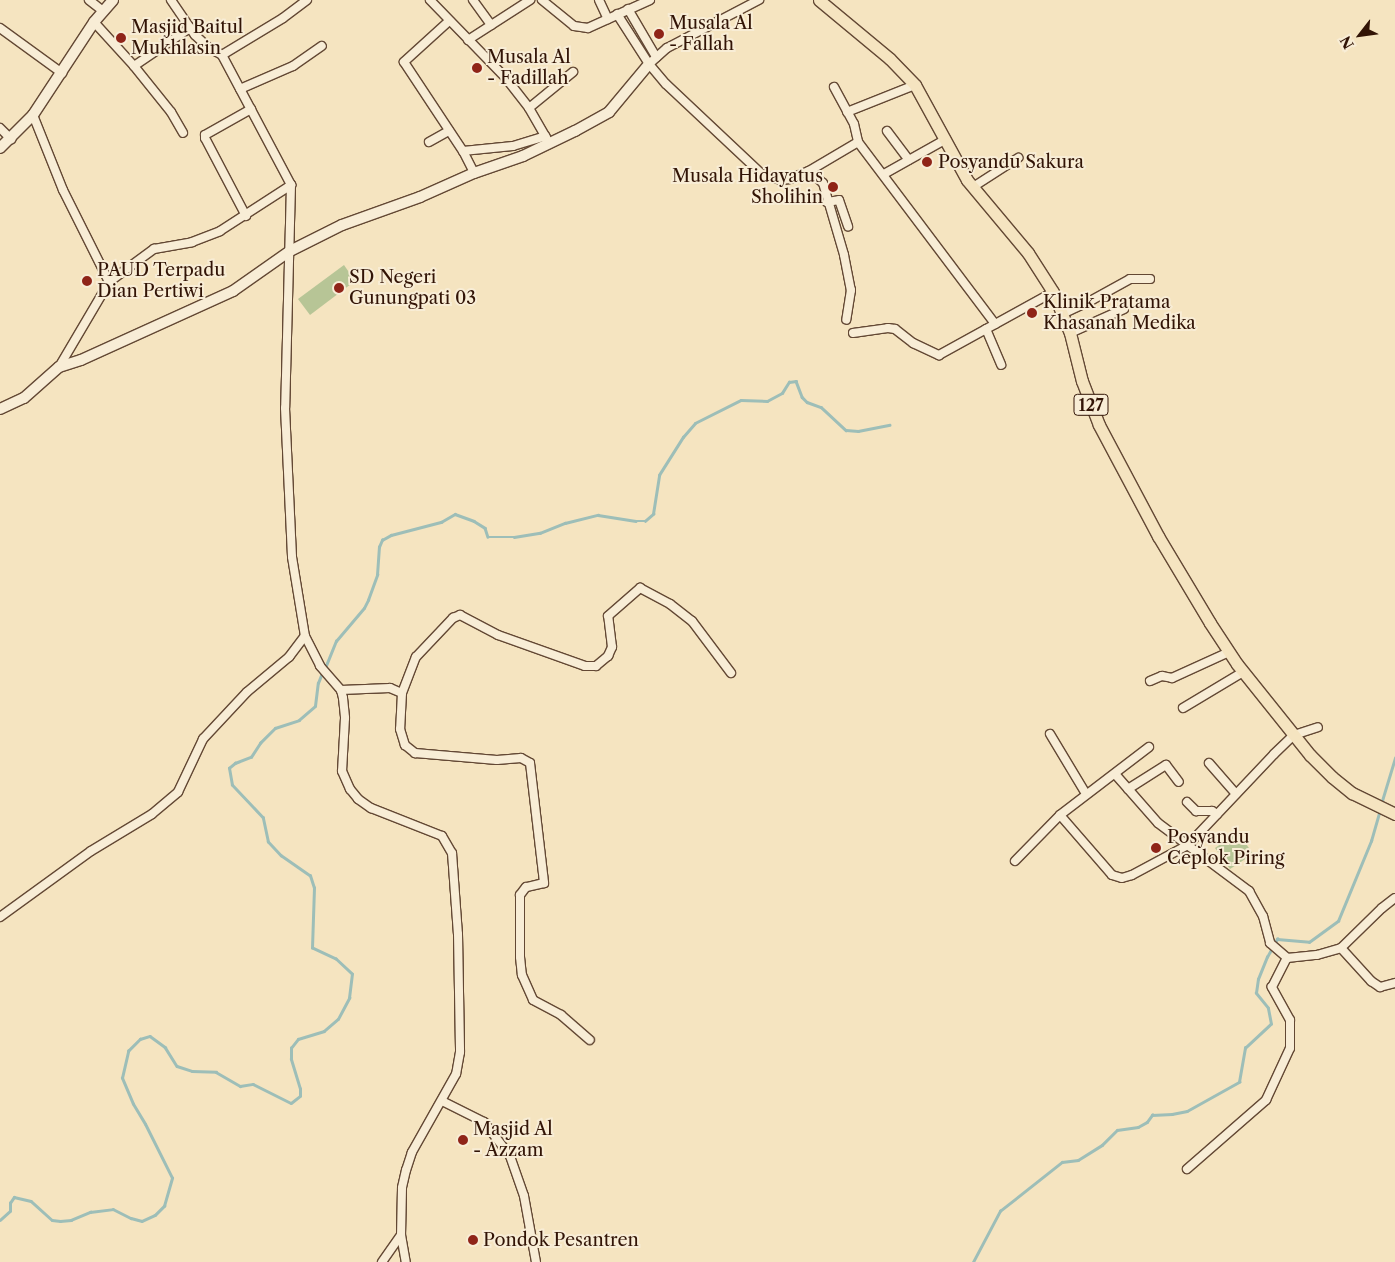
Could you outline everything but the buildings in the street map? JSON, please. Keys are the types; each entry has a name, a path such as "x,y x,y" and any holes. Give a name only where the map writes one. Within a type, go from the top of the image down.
{"main road":[{"name":"127","path":"819,0 890,58 915,85 973,187 1028,253 1053,292 1070,333 1082,381 1099,425 1158,536 1243,672 1294,735 1332,777 1352,793 1395,814"}],"street":[{"path":"89,0 103,11"},
{"path":"0,148 33,115 94,22 113,0"},
{"path":"171,0 190,28 210,48 222,54 291,185 285,408 292,558 305,636 320,666 341,690 345,708 342,771 350,789 358,799 370,808 442,836 452,853 458,934 460,1052 456,1074 412,1152 406,1170 402,1188 401,1235 406,1262"},
{"path":"222,54 283,18 307,0"},
{"path":"430,0 505,77 529,108 547,140"},
{"path":"473,0 491,25"},
{"path":"468,40 530,0"},
{"path":"542,0 574,26 588,28 650,0"},
{"path":"599,0 608,19"},
{"path":"59,367 81,360 233,291 290,251 342,225 420,198 474,173 523,156 547,140 609,112 652,61 700,30 759,0"},
{"path":"628,9 652,61"},
{"path":"617,14 652,61 666,84 763,175 781,180 790,179 809,171 858,142"},
{"path":"449,21 404,62 462,151 474,173"},
{"path":"94,22 134,66 171,112 183,133"},
{"path":"0,28 62,73"},
{"path":"134,66 190,28"},
{"path":"240,89 293,66 322,46"},
{"path":"529,108 573,72"},
{"path":"846,112 915,85"},
{"path":"834,87 854,124 858,142 884,174 995,324"},
{"path":"246,216 205,135 251,108"},
{"path":"33,115 63,190 109,282"},
{"path":"0,128 11,139"},
{"path":"429,142 449,131"},
{"path":"887,132 909,160"},
{"path":"884,174 946,139"},
{"path":"462,151 547,140"},
{"path":"973,187 1018,158"},
{"path":"809,171 823,184 848,275 850,290 846,320"},
{"path":"0,409 24,398 59,367 109,282 154,249 192,242 220,231 246,216 291,185"},
{"path":"827,202 839,200 848,226"},
{"path":"1062,314 1130,279 1150,279"},
{"path":"853,333 888,328 895,329 913,343 939,355 1053,292"},
{"path":"1070,333 1124,310"},
{"path":"986,329 1001,365"},
{"path":"590,1040 561,1014 533,1000 522,975 520,957 520,895 526,887 544,883 530,763 521,758 497,760 470,759 410,751 402,739 400,729 402,693 416,657 454,618 460,615 498,635 585,666 596,666 603,662 612,647 608,616 640,588 644,588 692,620 731,674"},
{"path":"0,917 91,852 152,814 178,792 203,739 247,692 289,657 305,636"},
{"path":"1150,681 1162,676 1172,678 1229,652"},
{"path":"1183,708 1243,672"},
{"path":"341,690 390,688 402,693"},
{"path":"1060,815 1117,877 1132,876 1188,845 1294,735 1318,727"},
{"path":"1050,734 1086,794"},
{"path":"1015,861 1060,815 1149,747"},
{"path":"1209,763 1236,794"},
{"path":"1128,789 1166,765 1179,782"},
{"path":"1115,774 1158,823 1249,891 1263,916 1270,943 1287,958 1317,955 1341,948 1395,898"},
{"path":"1187,802 1196,811 1212,811 1217,814"},
{"path":"1341,948 1371,981 1380,987 1395,983"},
{"path":"1187,1169 1266,1100 1290,1048 1290,1020 1272,987 1287,958"},
{"path":"442,1101 484,1122 510,1156 524,1196 536,1262"},
{"path":"382,1262 401,1235"}],"green space":[{"path":"344,265 355,281 310,315 298,299"},
{"path":"1238,832 1253,854 1230,869 1215,848"}],"waterway":[{"path":"325,668 336,641 364,608 368,600 377,575 379,547 382,540 391,535 441,522 455,514 474,521 485,528 488,537 514,537 540,533 565,523 598,515 645,521 653,514 659,475 683,437 695,423 741,400 767,401 782,393 789,382 796,381 802,397 807,402 821,407 846,430 858,431 889,425"},
{"path":"0,1220 10,1211 10,1203 14,1197 31,1201 52,1220 60,1221 71,1220 90,1212 113,1209 142,1221 155,1215 164,1206 172,1178 133,1104 122,1078 128,1051 140,1039 150,1036 165,1047 177,1066 192,1071 216,1072 240,1086 253,1084 291,1103 300,1096 300,1089 291,1059 291,1048 298,1039 324,1031 338,1019 349,998 352,974 336,959 312,948 314,888 310,876 281,856 268,842 263,818 232,785 229,768 235,763 251,757 260,743 275,728 299,720 315,706 318,683 322,673"},
{"path":"1381,804 1395,758"},
{"path":"973,1262 1000,1211 1062,1162 1078,1160 1102,1145 1117,1130 1138,1127 1147,1122 1152,1115 1187,1111 1239,1082 1245,1048 1271,1024 1268,1008 1256,993 1258,979 1267,957 1277,939 1309,942 1338,921 1371,841 1380,810"}],"place":[{"name":"Musala Al - Fallah","path":"659,34"},
{"name":"Masjid Baitul Mukhlasin","path":"121,38"},
{"name":"Musala Al - Fadillah","path":"477,68"},
{"name":"Posyandu Sakura","path":"927,162"},
{"name":"Musala Hidayatus Sholihin","path":"833,187"},
{"name":"PAUD Terpadu Dian Pertiwi","path":"87,281"},
{"name":"SD Negeri Gunungpati 03","path":"339,288"},
{"name":"Klinik Pratama Khasanah Medika","path":"1032,313"},
{"name":"Posyandu Ceplok Piring","path":"1156,848"},
{"name":"Masjid Al - Azzam","path":"463,1140"},
{"name":"Pondok Pesantren","path":"473,1240"}]}
